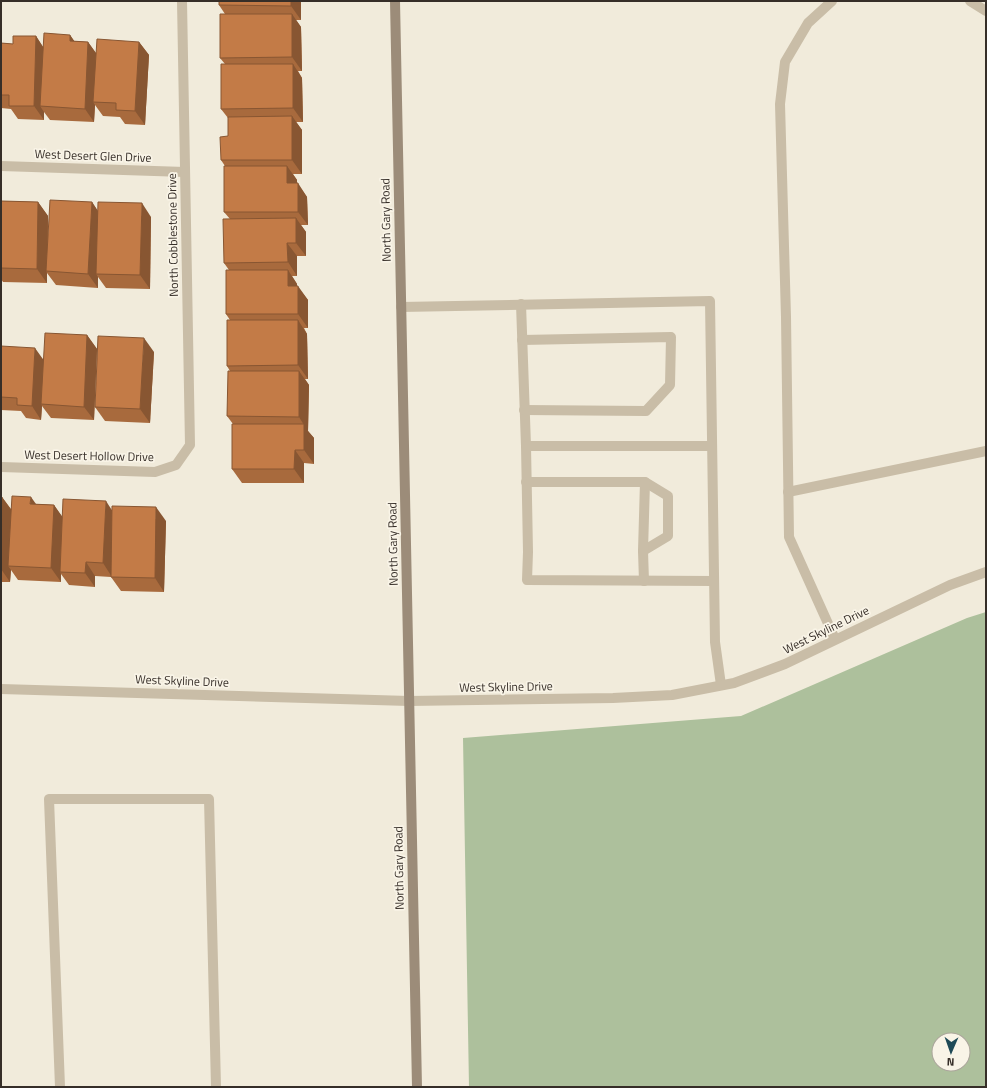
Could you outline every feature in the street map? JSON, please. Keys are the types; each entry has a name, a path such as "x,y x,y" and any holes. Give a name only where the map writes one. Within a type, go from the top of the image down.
{"main road":[{"name":"North Gary Road","path":"395,1 417,1087"}],"street":[{"name":"North Cobblestone Drive","path":"176,465 190,445 182,1"},
{"path":"832,1 808,23 785,62 780,104 786,317 789,537 835,639"},
{"path":"970,1 986,11"},
{"name":"West Desert Glen Drive","path":"1,166 185,172"},
{"path":"401,306 710,301 715,642 722,685"},
{"path":"521,304 526,446 528,552 527,580 714,581"},
{"path":"522,340 671,337 670,385 646,410 524,410"},
{"path":"526,446 712,446"},
{"path":"788,492 986,451"},
{"name":"West Desert Hollow Drive","path":"1,467 155,472 176,465"},
{"path":"526,482 644,482 668,496 668,536 643,551"},
{"path":"644,482 644,581"},
{"name":"West Skyline Drive","path":"1,689 409,701 613,698 672,695 734,683 785,664 950,585 986,572"},
{"path":"60,1087 49,799 209,799 216,1087"}],"green space":[{"path":"986,612 986,1087 469,1087 463,738 741,716 967,618"}],"building":[{"path":"219,1 291,1 291,6 219,5"},
{"path":"220,14 292,14 292,57 220,58"},
{"path":"44,33 70,35 70,41 88,42 85,109 40,106"},
{"path":"13,36 36,36 34,106 9,106 9,95 1,95 1,43 13,44"},
{"path":"97,39 139,42 135,111 116,110 116,103 93,102"},
{"path":"221,64 293,64 293,108 221,109"},
{"path":"292,116 292,160 221,160 220,137 228,136 228,117"},
{"path":"224,166 287,166 287,183 298,183 298,212 224,212"},
{"path":"50,200 92,202 88,274 46,271"},
{"path":"1,201 38,202 37,269 1,268"},
{"path":"98,202 142,203 140,275 96,274"},
{"path":"296,218 296,243 287,243 288,262 224,263 223,219"},
{"path":"226,270 288,270 288,286 298,286 298,314 226,314"},
{"path":"227,320 298,320 298,365 227,366"},
{"path":"45,333 87,335 84,407 41,404"},
{"path":"98,336 144,338 140,409 95,407"},
{"path":"1,346 35,348 32,406 17,405 17,398 1,397"},
{"path":"228,371 299,371 299,417 227,416"},
{"path":"232,424 304,424 304,450 295,450 294,469 232,469"},
{"path":"12,496 31,497 30,504 54,505 51,568 8,566"},
{"path":"1,497 2,497 1,559"},
{"path":"63,499 106,501 103,563 86,562 85,573 60,572"},
{"path":"112,506 156,507 155,578 111,577"}]}
